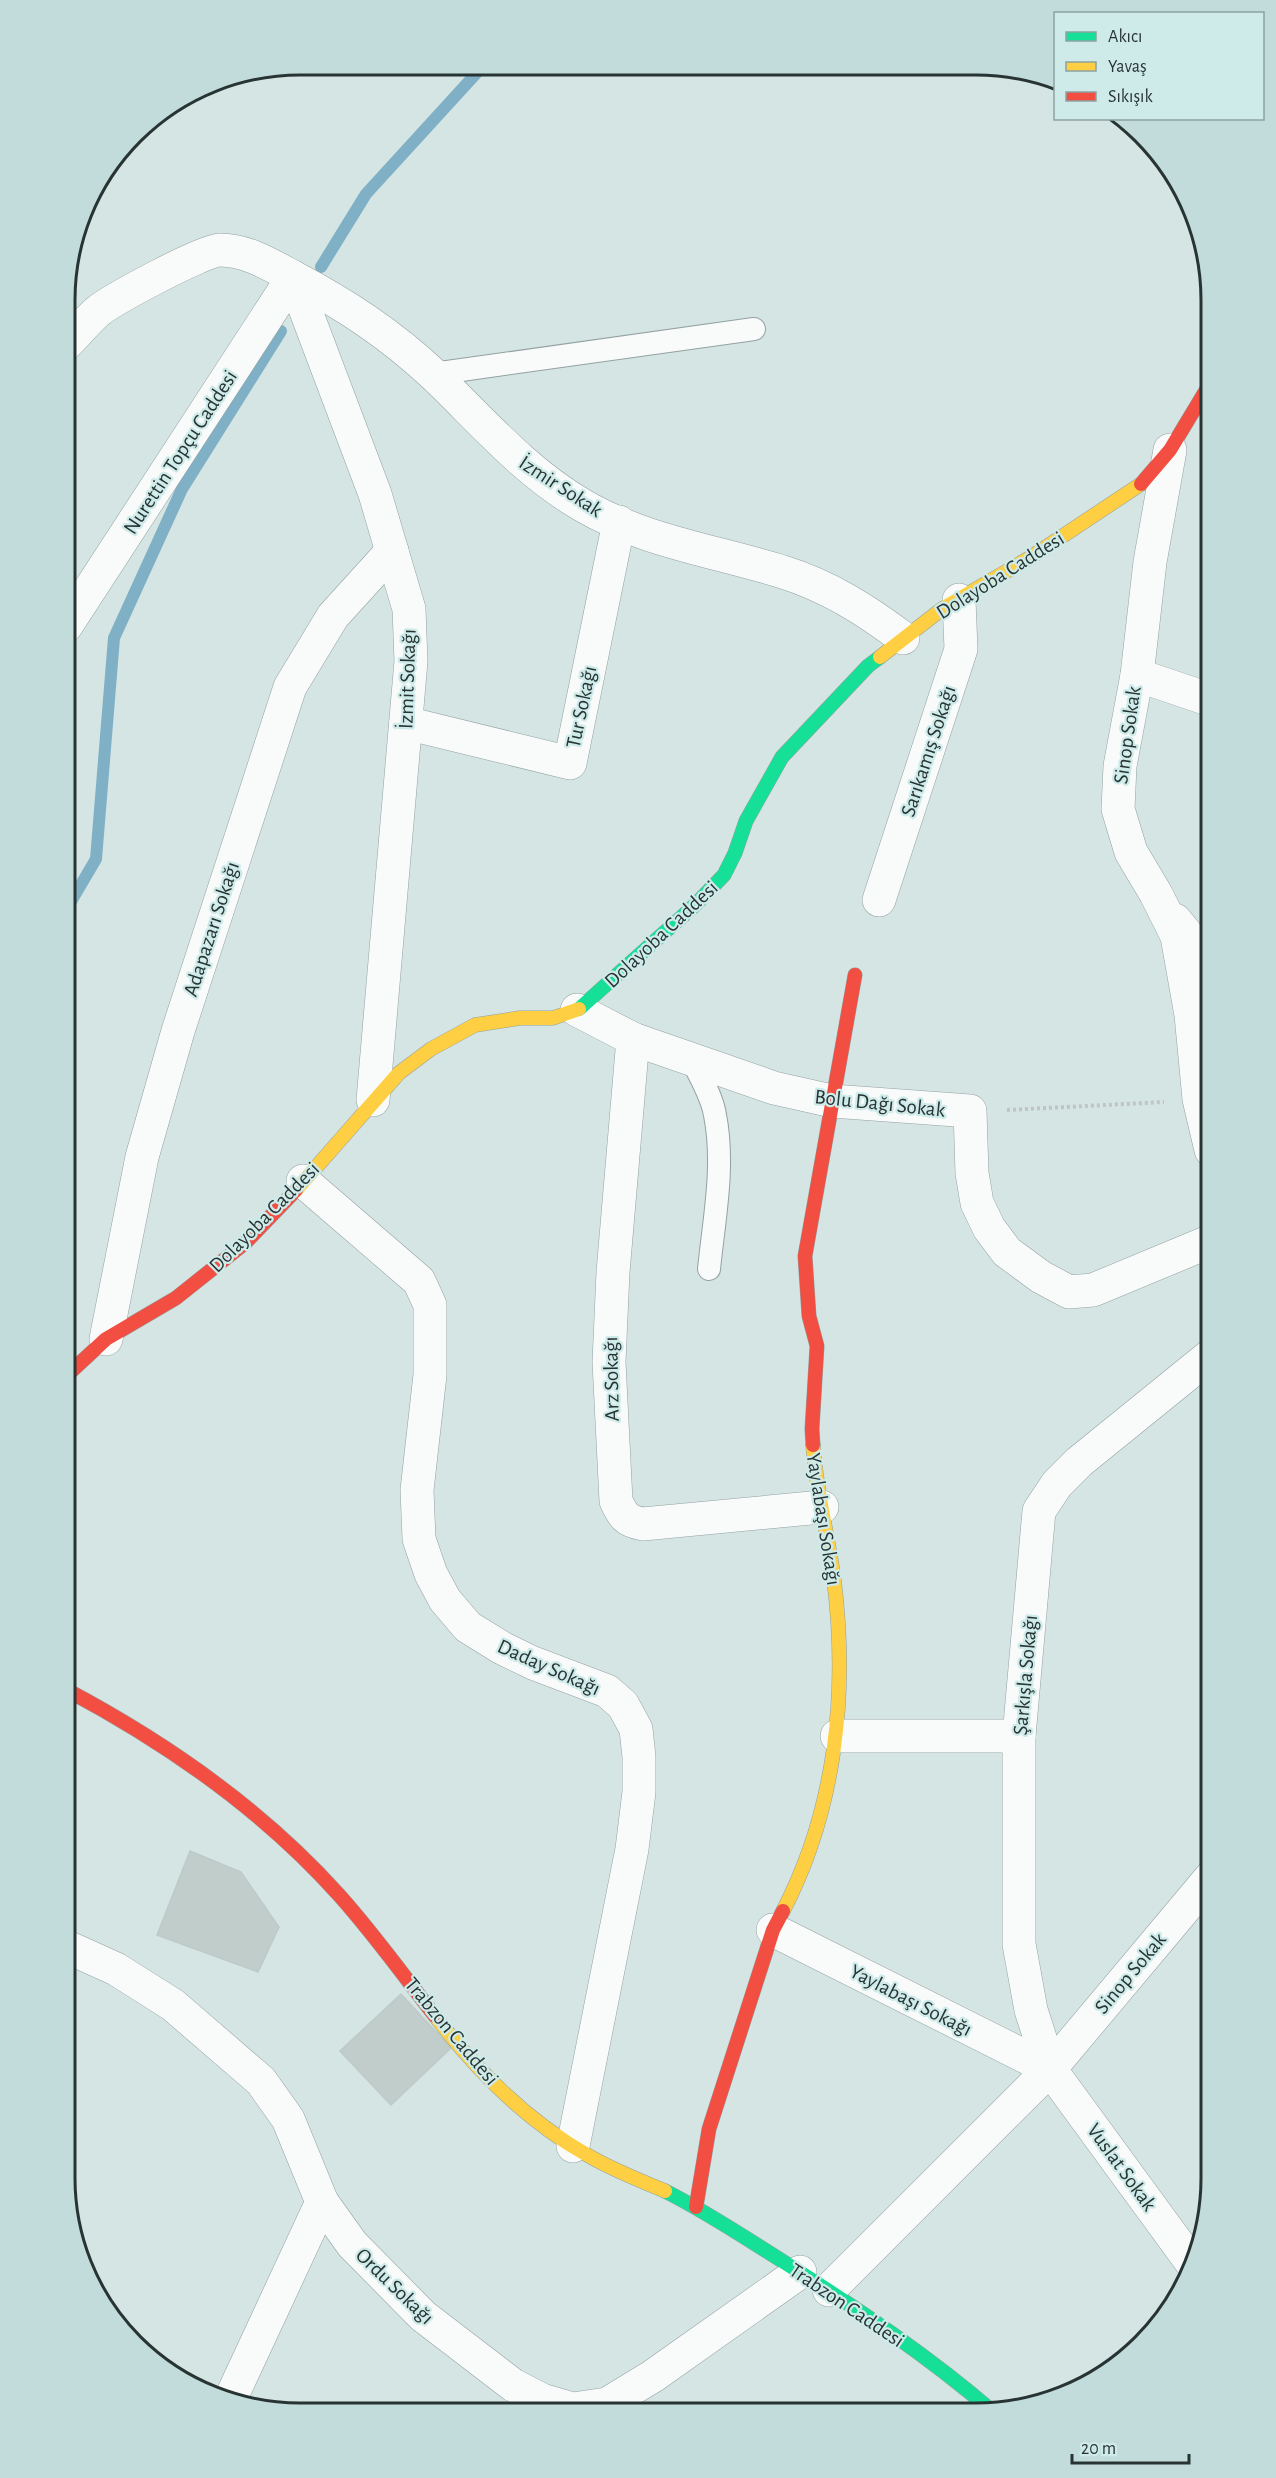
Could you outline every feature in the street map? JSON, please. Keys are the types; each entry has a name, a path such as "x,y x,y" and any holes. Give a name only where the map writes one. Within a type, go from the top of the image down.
{"street":[{"name":"İzmir Sokak","path":"75,335 99,311 132,290 218,249 260,258 347,307 393,339 433,374 526,466 583,505 619,522 681,544 785,573 825,589 865,610 903,638"},
{"name":"İzmit Sokağı","path":"293,277 375,494 409,609 411,661 374,1100"},
{"name":"Nurettin Topçu Caddesi","path":"75,612 293,277"},
{"name":"Dolayoba Caddesi","path":"75,1368 106,1339 176,1298 245,1243 399,1073 431,1049 475,1025 520,1018 553,1018 577,1010 695,905 724,875 735,853 746,821 782,757 868,666 903,638 959,600 1031,557 1141,484 1170,450 1201,400"},
{"name":"Sinop Sokak","path":"1170,450 1150,562 1137,675 1119,766 1118,809 1131,852 1177,936 1191,1015 1201,1108"},
{"name":"Tur Sokağı","path":"406,723 570,763 619,522"},
{"name":"Adapazarı Sokağı","path":"106,1339 142,1157 178,1031 291,687 333,616 392,551"},
{"name":"Sarıkamış Sokağı","path":"879,900 961,649 959,600"},
{"path":"1137,675 1201,697"},
{"path":"1162,905 1201,952"},
{"name":"Yaylabaşı Sokağı","path":"696,2207 709,2129 773,1930 798,1882 829,1780 837,1736 840,1701 840,1637 834,1578 815,1472 812,1429 818,1346 809,1316 804,1256 817,1196 855,975"},
{"name":"Bolu Dağı Sokak","path":"577,1010 633,1039 774,1088 832,1101 970,1111"},
{"name":"Arz Sokağı","path":"633,1039 612,1294 609,1362 616,1501 623,1516 631,1522 643,1524 822,1507"},
{"path":"970,1111 972,1173 977,1203 990,1228 1007,1252 1041,1277 1069,1292 1093,1290 1201,1244"},
{"name":"Daday Sokağı","path":"303,1181 419,1281 429,1305 430,1375 417,1490 419,1539 431,1574 445,1600 468,1627 502,1648 532,1664 607,1691 623,1704 636,1729 639,1792 632,1849 573,2146"},
{"name":"Şarkışla Sokağı","path":"1050,2069 1030,2010 1018,1944 1019,1736 1040,1511 1057,1484 1079,1462 1201,1363"},
{"name":"Trabzon Caddesi","path":"75,1694 101,1706 181,1756 243,1803 300,1854 370,1930 444,2027 491,2081 573,2146 592,2159 696,2207 858,2308 983,2403"},
{"path":"837,1736 1019,1736"},
{"name":"Sinop Sokak","path":"829,2290 1050,2069 1201,1889"},
{"name":"Yaylabaşı Sokağı","path":"773,1930 1050,2069"},
{"name":"Ordu Sokağı","path":"75,1951 116,1969 173,2005 261,2081 288,2119 322,2202 352,2244 423,2316 513,2385 552,2403"},
{"name":"Vuslat Sokak","path":"1050,2069 1187,2256"},
{"path":"233,2393 322,2202"},
{"name":"Ordu Sokağı","path":"609,2403 653,2376 800,2272"}],"lane":[{"path":"433,374 754,329"},
{"path":"692,1059 715,1114 718,1147 718,1184 709,1269"}],"path":[{"name":"Bolu Dağı Sokak","path":"970,1111 1199,1100"}],"building":[{"path":"190,1851 241,1872 279,1927 258,1972 157,1935"},
{"path":"401,1994 451,2048 391,2105 340,2051"}],"waterway":[{"path":"321,267 366,194 475,75"},
{"path":"75,895 96,859 114,638 182,489 281,331"}],"traffic: fast":[{"path":"579,1009 695,905 724,875 735,853 746,821 782,757 868,666 880,657"},
{"path":"665,2191 727,2226 814,2281 918,2352 982,2403"}],"traffic: slow":[{"path":"880,657 942,609 1031,557 1141,484"},
{"path":"296,1190 399,1073 431,1049 475,1025 520,1018 553,1018 579,1009"},
{"path":"783,1911 801,1872 815,1832 834,1750 838,1707 838,1622 834,1580 813,1445"},
{"path":"435,2016 486,2076 545,2128 598,2161 665,2191"}],"traffic: jam":[{"path":"1141,484 1170,450 1201,399"},
{"path":"813,1445 817,1346 809,1316 805,1256 855,975"},
{"path":"75,1368 106,1339 176,1298 245,1243 296,1190"},
{"path":"75,1695 176,1755 245,1806 278,1834 352,1910 435,2016"},
{"path":"696,2207 709,2129 773,1930 783,1911"}]}
